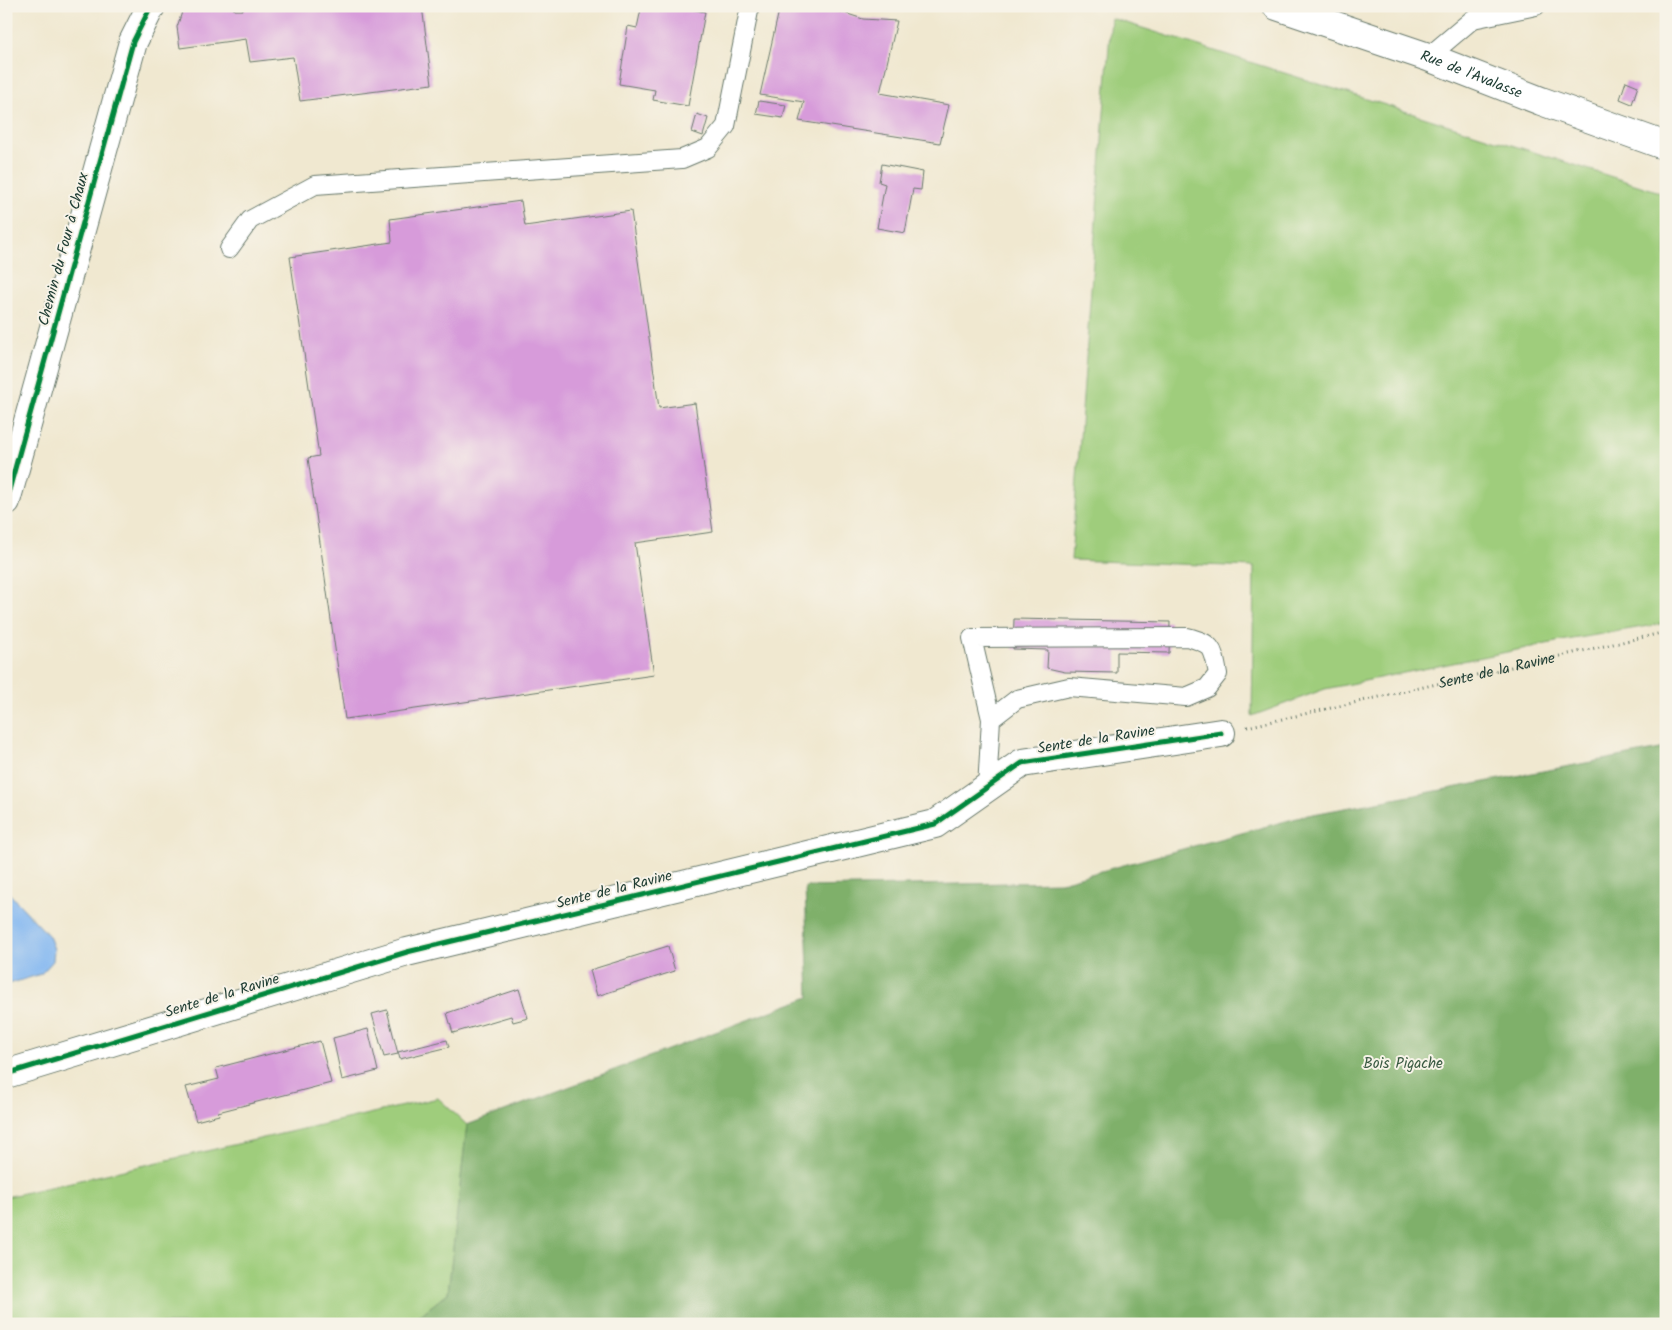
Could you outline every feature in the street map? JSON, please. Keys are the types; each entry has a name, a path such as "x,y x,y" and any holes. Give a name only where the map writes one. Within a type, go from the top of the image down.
{"street":[{"name":"Chemin du Four à Chaux","path":"6,501 133,42 152,6"},
{"name":"Rue de l'Avalasse","path":"1277,6 1428,57 1541,102 1666,146"},
{"name":"Sente de la Ravine","path":"6,1074 407,952 935,824 1022,764 1221,733"}],"lane":[{"path":"229,249 250,220 315,185 682,159 708,148 726,126 750,6"},
{"path":"1428,57 1468,13 1536,6"},
{"path":"987,788 992,719 972,638 1187,637 1205,642 1213,652 1218,674 1207,688 1186,697 1069,687 1017,699 992,719"}],"green space":[{"path":"1111,18 1666,194 1666,623 1561,641 1325,689 1252,716 1254,567 1071,560"},
{"name":"Bois Pigache","path":"1666,748 1666,1324 409,1324 448,1293 467,1125 809,997 805,887 1061,882 1308,815"},
{"path":"438,1098 467,1125 448,1293 409,1324 6,1324 6,1197"}],"water":[{"path":"6,890 49,936 54,949 53,961 41,974 6,985"}],"building":[{"path":"184,6 234,6 234,10 243,10 242,6 422,6 432,84 300,101 293,57 250,62 246,39 180,48 177,27"},
{"path":"676,6 705,12 688,106 653,100 655,90 619,84 628,26 637,28 641,9"},
{"path":"780,6 820,6 863,19 897,21 880,93 949,105 940,143 799,121 804,102 760,95"},
{"path":"1626,81 1638,86 1632,104 1620,99"},
{"path":"759,101 786,105 783,118 756,114"},
{"path":"697,114 708,118 703,136 692,132"},
{"path":"882,164 923,172 921,190 913,189 905,233 877,228 885,184 879,182"},
{"path":"521,201 525,226 631,211 659,408 695,403 713,532 635,543 654,675 345,719 308,458 319,456 290,257 392,242 390,219"},
{"path":"1014,619 1170,622 1169,653 1117,652 1117,673 1065,672 1047,668 1048,650 1013,649"},
{"path":"668,946 675,971 597,996 590,970"},
{"path":"519,989 528,1018 513,1022 511,1016 453,1033 447,1013"},
{"path":"387,1010 398,1054 384,1057 372,1014"},
{"path":"368,1029 378,1071 342,1080 333,1038"},
{"path":"447,1040 449,1047 400,1059 398,1052"},
{"path":"320,1041 331,1083 218,1112 219,1115 196,1121 186,1087 219,1079 216,1068"}],"cycle path":[{"path":"6,501 133,42 151,6"},
{"path":"6,1074 407,952 935,824 1022,763 1221,733"}]}
